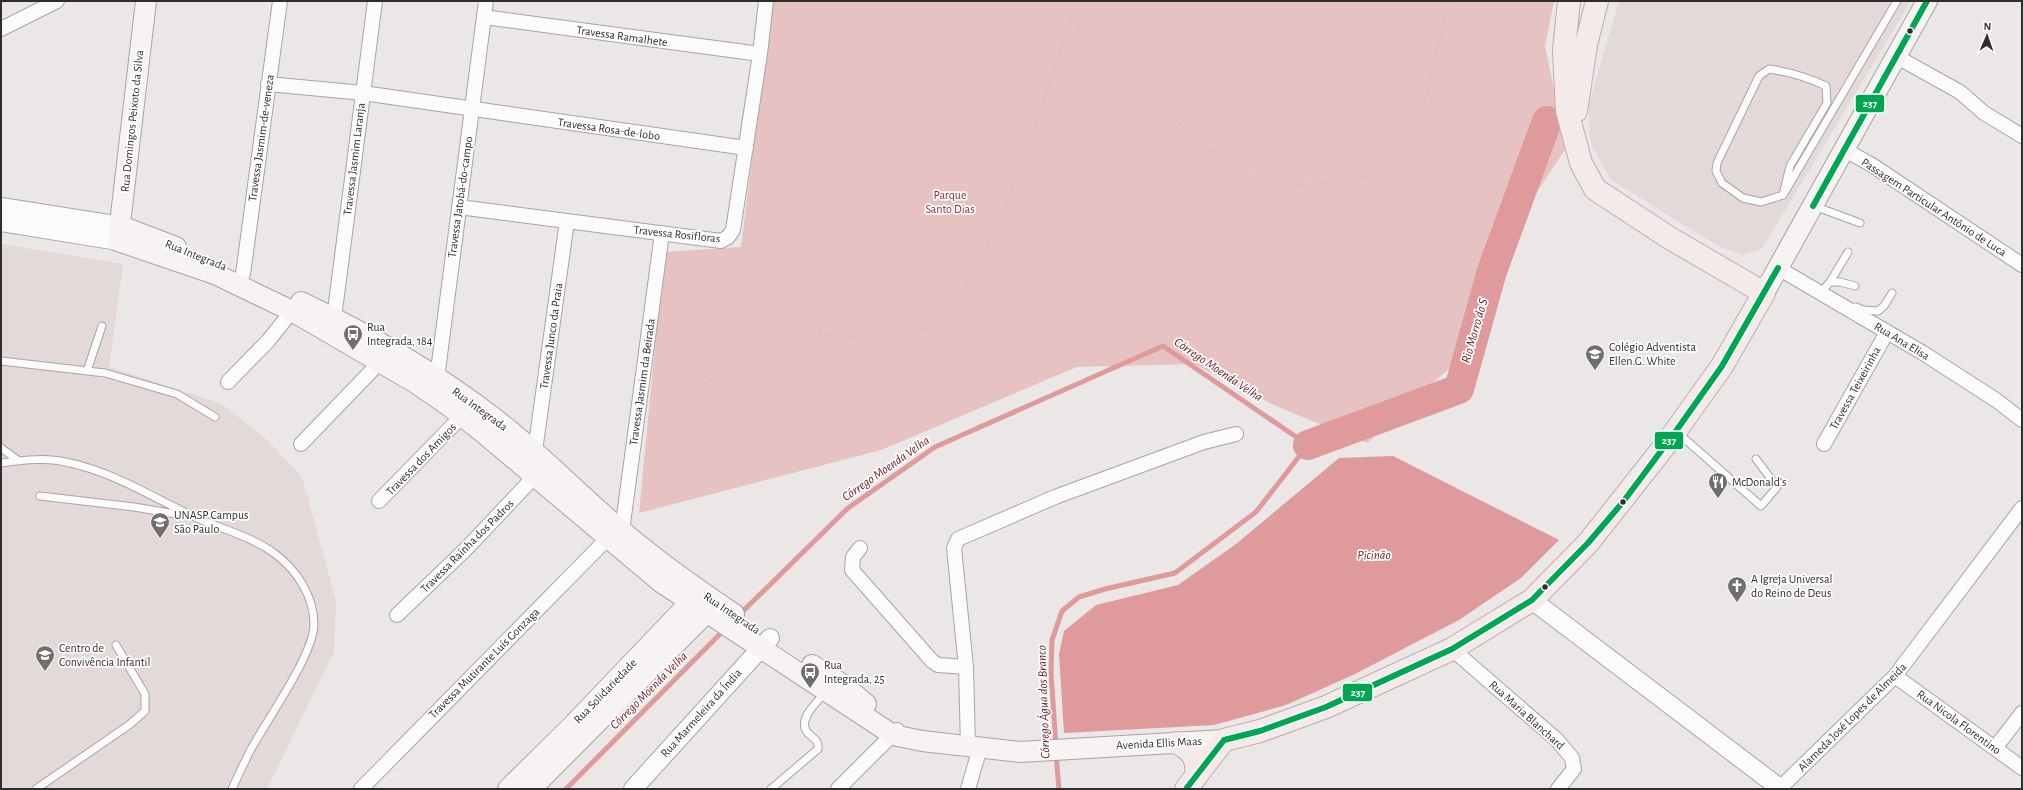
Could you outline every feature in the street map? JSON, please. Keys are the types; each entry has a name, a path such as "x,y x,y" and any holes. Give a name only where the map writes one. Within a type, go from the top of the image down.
{"main road":[{"name":"Rua Domingos Peixoto da Silva","path":"119,234 146,1"},
{"path":"1569,1 1565,25 1564,74 1566,111 1581,163 1595,189 1661,233 1764,293"},
{"path":"1572,136 1583,61 1597,1"},
{"name":"Avenida Ellis Maas","path":"895,733 922,741 1020,752 1224,740 1260,731 1326,707 1452,649 1532,600 1588,543 1622,502 1676,431 1722,366 1845,150 1927,1"},
{"name":"Rua Integrada","path":"119,234 243,274 334,318 433,385 462,416 535,476 615,534 710,607 761,640 842,684 895,733"},
{"name":"Rua Integrada","path":"119,234 215,274 292,311 380,362 433,385 490,414 535,451 615,534"},
{"name":"Rua Solidariedade","path":"508,789 572,727 710,607"},
{"name":"Rua Solidariedade","path":"531,789 710,607"},
{"name":"Rua Integrada","path":"761,640 827,691 895,733"},
{"path":"1190,783 1224,740"},
{"path":"1177,743 1186,746 1194,755 1196,765 1190,783"}],"street":[{"path":"1,29 57,1"},
{"name":"Travessa Jasmim-de-veneza","path":"243,274 280,1"},
{"name":"Travessa Jasmim Laranja","path":"334,318 375,1"},
{"name":"Travessa Jatobá-do-campo","path":"433,385 459,207 486,1"},
{"name":"Travessa Rosifloras","path":"459,207 721,241 728,237 732,230 746,148 766,1"},
{"name":"Travessa Ramalhete","path":"484,17 760,54"},
{"path":"1897,57 1960,92 1984,114 2022,136"},
{"name":"Travessa Rosa-de-lobo","path":"268,84 363,93 746,148"},
{"name":"Passagem Particular Antônio de Luca","path":"1845,150 1872,165 2022,265"},
{"name":"Rua Integrada","path":"1,207 119,234"},
{"name":"Travessa Junco da Praia","path":"535,451 567,221"},
{"name":"Rua Integrada","path":"1,222 119,234"},
{"name":"Travessa Jasmim da Beirada","path":"615,534 635,431 662,233"},
{"name":"Rua Ana Elisa","path":"1778,268 1825,287 1886,332 1923,353 1996,400 2022,420"},
{"path":"228,382 268,341 292,311"},
{"name":"Travessa Teixeirinha","path":"1824,444 1886,332"},
{"path":"301,444 380,362"},
{"name":"Travessa dos Amigos","path":"380,501 462,416"},
{"path":"968,789 974,747 954,548 958,539 1055,497 1204,442 1236,434"},
{"name":"Travessa Raínha dos Padros","path":"398,615 466,549 535,476"},
{"name":"Alameda José Lopes de Almeida","path":"1532,600 1781,789 1895,676 2021,512"},
{"name":"Travessa Mutirante Luís Gonzaga","path":"361,789 615,534"},
{"path":"860,548 853,557 852,570 932,661 938,665 966,667"},
{"name":"Rua Marmeleira da Índia","path":"633,789 761,640"},
{"name":"Rua Maria Blanchard","path":"1452,649 1545,730 1572,758 1574,766 1572,773 1558,789"},
{"name":"Rua Nicola Florentino","path":"1895,676 2022,768"},
{"path":"1995,748 2022,713"},
{"path":"838,789 895,733"}],"lane":[{"path":"1783,195 1790,166 1827,103 1828,96 1826,86 1786,71 1769,69 1759,76 1717,163 1716,172 1722,183 1743,198 1761,202 1783,195 1897,1"},
{"path":"1813,206 1860,223"},
{"path":"1825,287 1848,252"},
{"path":"1825,287 1840,282 1855,286"},
{"path":"1825,287 1863,310 1878,311 1884,306 1892,293"},
{"path":"87,371 102,326"},
{"path":"1,360 105,373 177,394 216,417"},
{"path":"1676,431 1761,506 1777,487 1756,458"},
{"path":"1,448 19,460"},
{"path":"1,463 19,460 50,459 71,463 109,475 274,553 303,583 313,612 314,626 311,640 307,651 251,751 232,789"},
{"path":"40,496 134,507 196,517"},
{"path":"36,789 129,725 145,711 145,694 116,645"},
{"path":"771,789 818,750 818,744 815,738 807,731 805,725 807,714 827,691"}],"path":[{"path":"635,431 783,330 898,342 950,318 1001,222 1071,19 1202,146 1298,186 1374,176 1424,103 1450,1"}],"shaded area":[{"path":"1619,1 1911,1 1762,249 1743,255 1720,247 1611,180 1592,147 1589,132 1589,104"},
{"name":"UNASP Campus São Paulo","path":"1,244 123,264 109,367 222,404 267,440 302,477 336,601 334,652 267,789 1,789"}],"green space":[{"name":"Parque Santo Dias","path":"772,1 1554,1 1545,46 1566,148 1489,265 1467,352 1367,443 1278,407 1194,364 1077,367 881,450 639,513 664,252 741,247"}],"water":[{"name":"Picinão","path":"1393,456 1559,540 1521,578 1459,620 1355,674 1286,705 1214,725 1064,733 1059,654 1064,631 1096,605 1178,585 1236,544 1339,458"}],"waterway":[{"name":"Rio Morro do S","path":"1308,445 1459,389 1492,271 1547,121"},
{"name":"Córrego Moenda Velha","path":"739,615 848,508 935,447 1163,346 1308,445 1256,512 1175,573 1105,589 1079,597 1062,611 1052,640 1051,673 1056,746"},
{"name":"Córrego Moenda Velha","path":"566,789 725,629"},
{"name":"Córrego Água dos Branco","path":"1056,754 1059,789"}],"transit line":[{"name":"237","path":"1813,206 1927,1"},
{"name":"237","path":"1186,789 1224,740 1260,731 1326,707 1452,649 1532,600 1588,543 1623,502 1676,431 1722,366 1778,268"}],"place":[{"name":"Rua Integrada, 184","path":"353,351"},
{"name":"Colégio Adventista Ellen.G. White","path":"1595,371"},
{"name":"McDonald's","path":"1718,499"},
{"name":"UNASP Campus São Paulo","path":"160,539"},
{"name":"A Igreja Universal do Reino de Deus","path":"1737,603"},
{"name":"Centro de Convivência Infantil","path":"45,672"},
{"name":"Rua Integrada, 25","path":"810,689"}]}
